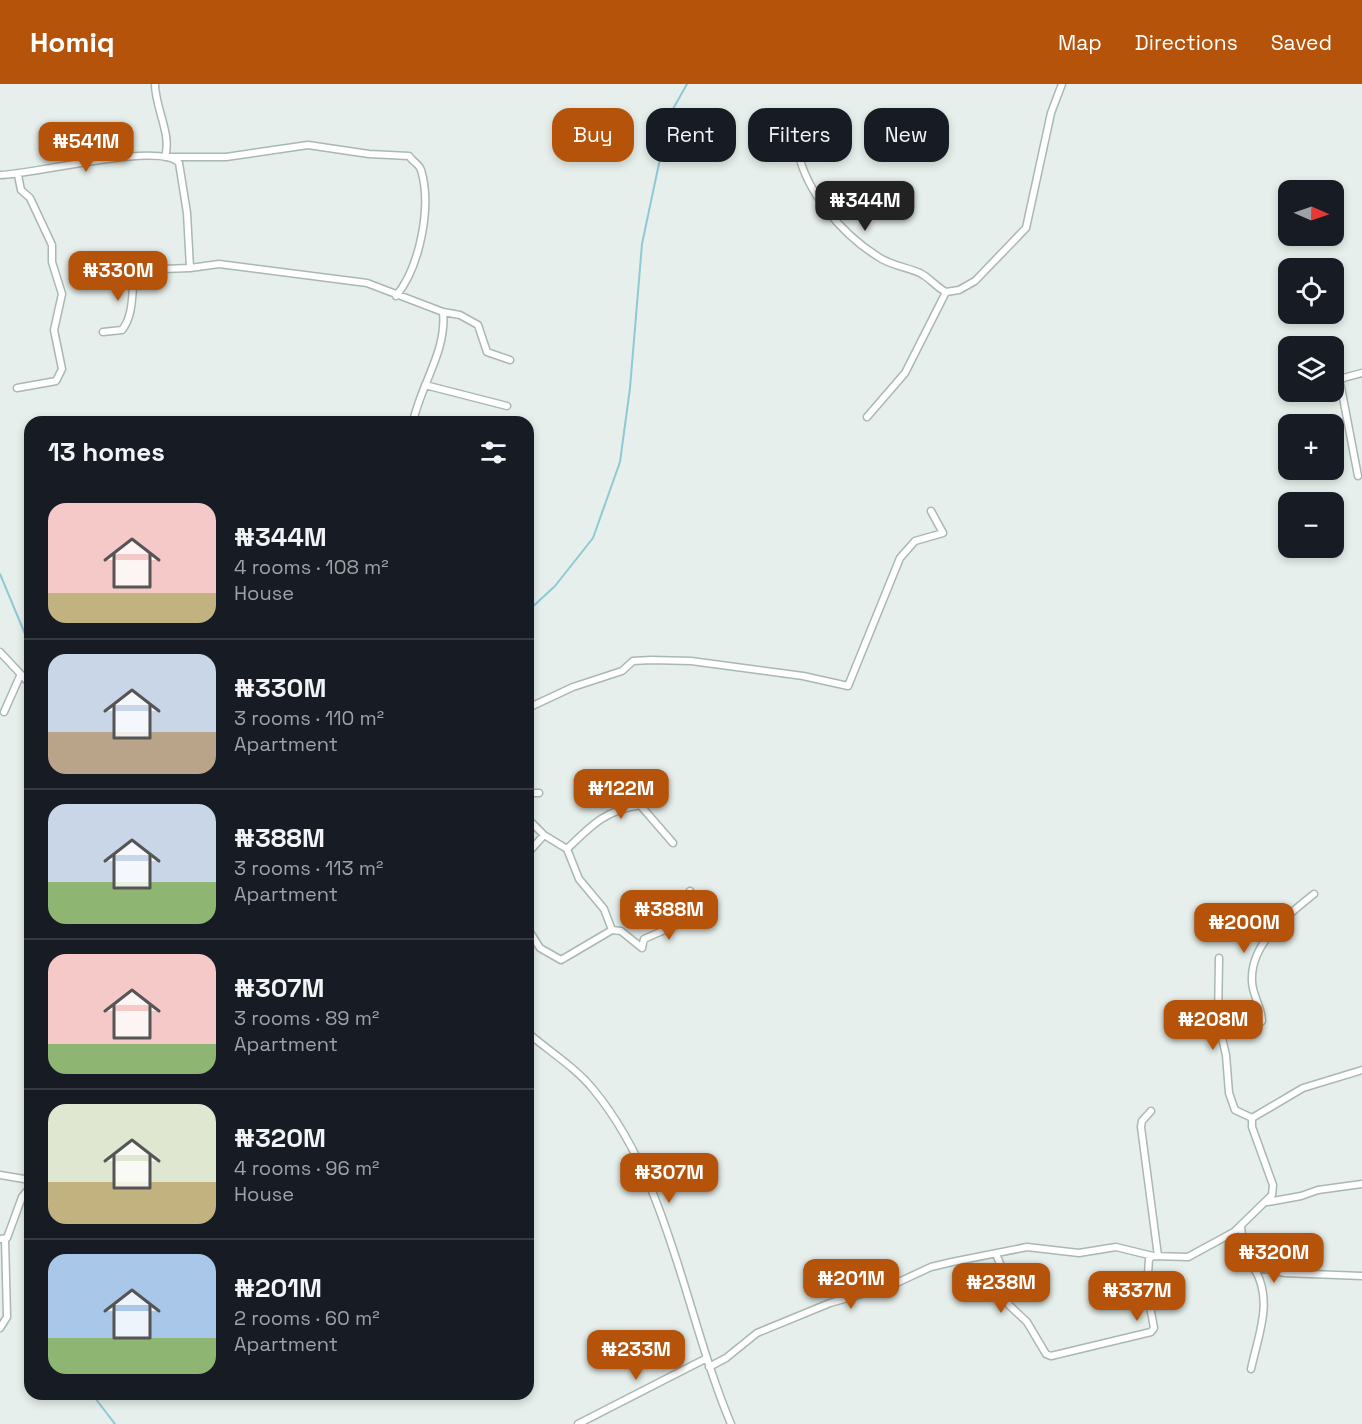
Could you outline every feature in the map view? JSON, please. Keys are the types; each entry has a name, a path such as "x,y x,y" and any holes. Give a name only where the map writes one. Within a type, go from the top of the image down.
{"street":[{"path":"155,84 157,105 168,147 165,157"},
{"path":"802,162 807,179 840,224 878,258 919,273 946,292 959,290 975,281 1026,228 1051,113 1062,84"},
{"path":"0,175 18,175 75,162 165,157 226,158 308,145 369,154 409,156 421,170 426,219 411,273 396,296"},
{"path":"165,157 179,164 187,213 190,268"},
{"path":"17,388 56,381 62,369 54,330 62,294 52,262 52,245 30,198 21,190 18,175"},
{"path":"106,260 116,267 135,270 190,268 219,264 367,283 396,296 443,312 460,315 478,326 488,352 510,360"},
{"path":"103,332 122,330 131,316 131,288 135,270"},
{"path":"867,417 904,373 924,339 946,292"},
{"path":"415,416 445,327 443,312"},
{"path":"1358,476 1340,382 1343,378 1362,373"},
{"path":"425,386 507,406"},
{"path":"534,705 573,687 622,671 633,662 651,660 691,661 802,676 848,686 900,558 915,542 943,533 931,511"},
{"path":"0,652 24,679"},
{"path":"4,712 20,676"},
{"path":"534,793 539,793"},
{"path":"567,849 588,829 617,809 640,805 673,843"},
{"path":"534,825 544,835 567,849 579,879 604,909 612,930"},
{"path":"534,846 544,835"},
{"path":"534,938 540,948 561,960 612,930 621,931 642,948 644,939 676,925 689,916 692,898 690,891"},
{"path":"1222,1033 1256,1026 1262,1021 1262,1012 1251,982 1254,961 1272,932 1314,894"},
{"path":"1219,958 1216,999 1229,1093 1235,1110 1252,1118"},
{"path":"534,1038 568,1064 592,1088 629,1141 661,1215 705,1359 731,1424"},
{"path":"1252,1118 1303,1088 1362,1070"},
{"path":"1151,1111 1142,1121 1141,1127 1155,1256"},
{"path":"1252,1118 1252,1126 1273,1185 1272,1195 1268,1202"},
{"path":"0,1175 24,1179"},
{"path":"709,1367 726,1358 757,1333 810,1311 890,1286 931,1267 1027,1247 1079,1253 1116,1247 1155,1256 1188,1257 1234,1232 1251,1213 1268,1202 1301,1197 1318,1190 1362,1184"},
{"path":"0,1328 7,1317 2,1239 24,1194"},
{"path":"1241,1225 1244,1255 1254,1268 1263,1288 1264,1309 1251,1369"},
{"path":"996,1254 1009,1305 1027,1322 1046,1354 1051,1356 1151,1332 1154,1328 1147,1290 1149,1259 1155,1256"},
{"path":"1254,1268 1285,1274 1362,1276"},
{"path":"578,1424 705,1359"}],"waterway":[{"path":"534,605 555,586 593,538 620,462 630,388 642,244 669,116 687,84"},
{"path":"0,574 24,632"},
{"path":"97,1400 115,1424"}]}
